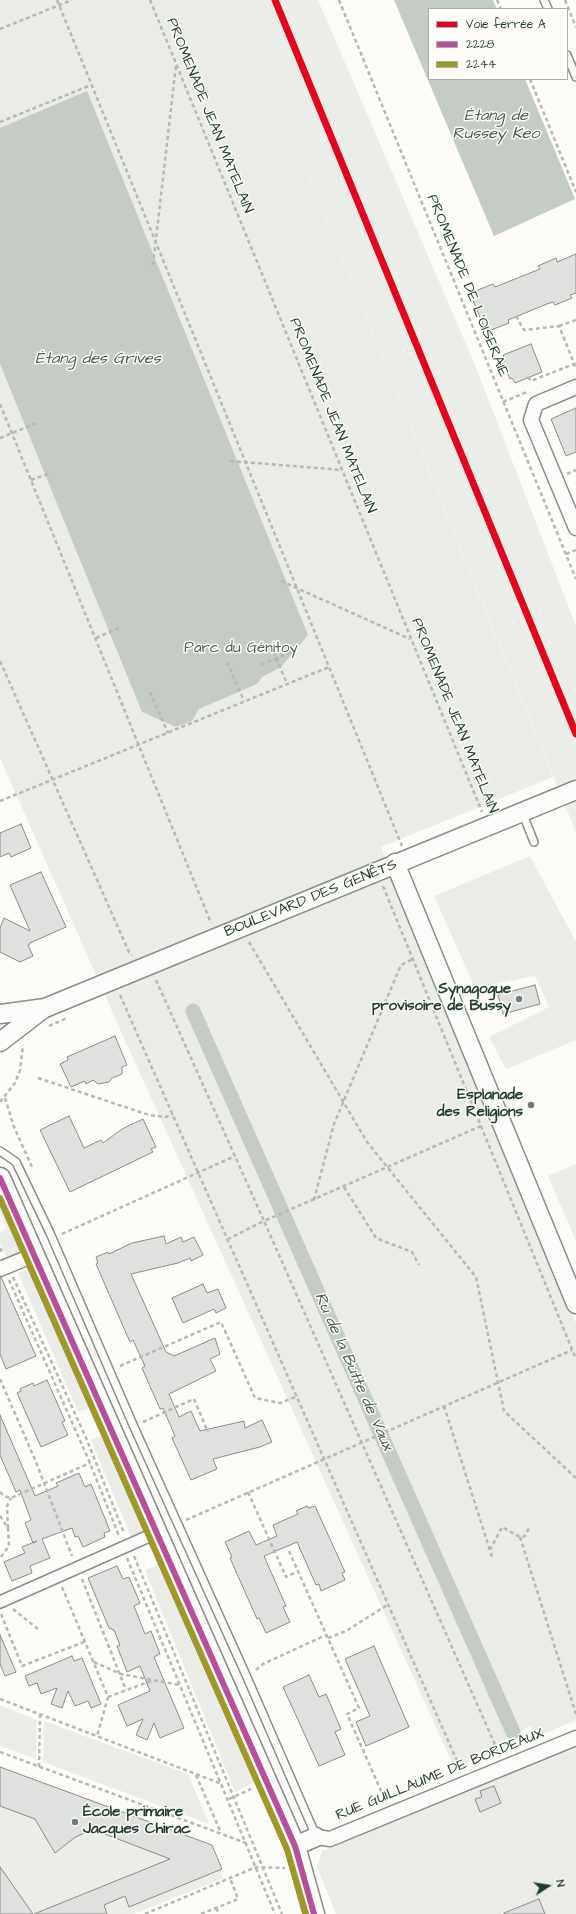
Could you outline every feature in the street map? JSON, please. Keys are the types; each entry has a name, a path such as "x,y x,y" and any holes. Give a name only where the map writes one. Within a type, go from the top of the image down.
{"main road":[{"path":"0,1178 295,1846 302,1866 314,1914"}],"street":[{"path":"576,387 536,404 531,420 576,528"},
{"name":"BOULEVARD DES GENÊTS","path":"0,1042 45,1008 395,863 576,790"},
{"path":"395,863 576,1304"},
{"name":"BOULEVARD DES GENÊTS","path":"0,1014 45,1008"},
{"path":"4,1267 34,1255"},
{"path":"1,1605 58,1577 156,1533"},
{"name":"RUE GUILLAUME DE BORDEAUX","path":"316,1836 330,1838 576,1738"},
{"path":"295,1846 316,1836"}],"lane":[{"path":"568,57 576,77"},
{"path":"522,812 534,842"},
{"path":"0,1151 16,1162 53,1240 134,1427 246,1675 316,1836"}],"path":[{"path":"57,0 402,846"},
{"path":"0,29 72,0"},
{"name":"PROMENADE JEAN MATELAIN","path":"150,0 487,827"},
{"name":"PROMENADE DE L'OISERAIE","path":"339,0 576,580"},
{"path":"565,0 576,26"},
{"path":"153,265 176,64"},
{"path":"530,80 576,192"},
{"path":"0,122 91,85"},
{"path":"516,316 524,330 559,326 576,320"},
{"path":"559,326 576,368"},
{"path":"528,377 531,382 574,364"},
{"path":"0,404 212,924"},
{"path":"0,438 38,422"},
{"path":"230,461 342,470"},
{"path":"31,480 48,474"},
{"path":"566,554 576,550"},
{"path":"281,581 298,590 411,639"},
{"path":"96,638 120,627"},
{"path":"271,645 287,684"},
{"path":"261,665 291,652"},
{"path":"0,661 129,952 134,957"},
{"path":"227,662 244,701"},
{"path":"0,801 329,667"},
{"path":"150,692 168,733"},
{"path":"383,886 576,1359"},
{"path":"248,941 367,1142 476,1277 499,1381 504,1412 576,1478 576,1484"},
{"path":"312,1201 334,1124 401,965 413,959"},
{"path":"156,980 363,1442 499,1753"},
{"path":"120,994 326,1458 467,1783"},
{"path":"0,1102 15,1083 20,1070 22,1056 21,1039"},
{"path":"38,1078 149,1115 166,1117 173,1114"},
{"path":"228,1239 264,1221 481,1126"},
{"path":"62,1234 234,1156"},
{"path":"344,1186 376,1238 412,1252 419,1264"},
{"path":"0,1248 4,1267 90,1463 282,1914"},
{"path":"4,1267 87,1440 126,1547 180,1685 247,1843 275,1914"},
{"path":"120,1366 221,1322 254,1398 280,1403 298,1396"},
{"path":"188,1519 572,1350"},
{"path":"0,1379 121,1674 126,1690"},
{"path":"134,1427 194,1399 208,1432"},
{"path":"444,1406 492,1557"},
{"path":"0,1492 4,1496 11,1498 90,1463"},
{"path":"248,1492 286,1577 298,1572"},
{"path":"0,1558 9,1546 7,1506 11,1498"},
{"path":"0,1516 8,1528"},
{"path":"520,1537 525,1536 530,1526"},
{"path":"490,1550 502,1527 520,1537 576,1714"},
{"path":"288,1551 359,1708 347,1714 387,1802"},
{"path":"58,1577 108,1697 96,1736"},
{"path":"246,1675 263,1664 327,1637 346,1631 389,1604"},
{"path":"1,1605 22,1666 84,1642"},
{"path":"1,1605 38,1629"},
{"path":"93,1662 121,1674 180,1685"},
{"path":"108,1697 152,1680"},
{"path":"0,1699 222,1784"},
{"path":"39,1766 40,1714"},
{"path":"0,1752 247,1843"},
{"path":"196,1774 221,1833"},
{"path":"146,1914 256,1867 280,1868 302,1866"},
{"path":"201,1914 238,1899 230,1878"},
{"path":"216,1908 219,1914"}],"shaded area":[{"path":"237,0 318,0 475,365 576,626 576,832"},
{"name":"École primaire Jacques Chirac","path":"0,1767 212,1845 223,1878 134,1914 0,1914"}],"green space":[{"name":"Parc du Génitoy","path":"0,0 237,0 553,777 381,847 576,1323 576,1720 537,1737 531,1726 455,1769 119,1027 0,758"},
{"path":"530,856 576,942 576,1040 506,1069 489,1037 549,1007 535,976 475,988 434,896"},
{"path":"576,1164 576,1241 548,1176"},
{"path":"0,1201 22,1251 7,1259 0,1243 0,1232 7,1229 0,1212"},
{"path":"29,1267 91,1407 78,1412 18,1273"},
{"path":"103,1435 147,1531 131,1537 91,1440"},
{"path":"161,1564 257,1781 235,1792 145,1570"},
{"path":"0,1705 37,1720 36,1759 0,1746"},
{"path":"44,1721 188,1774 209,1824 43,1762"},
{"path":"576,1748 576,1914 336,1914 317,1867 322,1851"}],"water":[{"name":"Étang de Russey Keo","path":"394,0 493,0 497,8 428,8 428,80 525,80 575,199 494,236"},
{"name":"Étang des Grives","path":"87,91 308,635 281,667 262,677 257,684 199,709 192,721 176,727 142,712 0,364 0,128"}],"building":[{"path":"576,254 576,293 570,295 572,298 555,305 553,302 547,304 508,320 509,323 486,332 470,293 493,284 495,287 540,269 538,266 556,258 557,262"},
{"path":"531,344 542,372 515,383 512,378 510,379 502,362 505,361 503,355"},
{"path":"576,408 576,452 566,456 551,419"},
{"path":"21,824 31,848 11,857 9,853 0,857 0,833"},
{"path":"41,872 66,927 30,943 28,945 33,956 20,962 0,952 0,928 4,918 30,931 10,885"},
{"name":"Synagogue provisoire de Bussy","path":"535,985 540,1004 503,1014 498,995"},
{"path":"115,1036 127,1065 122,1067 122,1074 112,1078 109,1082 98,1084 93,1080 86,1084 85,1081 71,1087 60,1064 68,1060 67,1057"},
{"path":"69,1116 84,1148 101,1140 103,1143 122,1129 143,1119 156,1147 151,1149 153,1152 70,1192 40,1130"},
{"path":"164,1236 166,1244 181,1237 183,1242 194,1237 203,1255 191,1261 190,1258 178,1263 131,1274 166,1352 174,1356 215,1338 220,1354 210,1359 216,1371 169,1394 179,1417 191,1411 200,1431 244,1421 245,1428 262,1420 272,1442 260,1447 213,1459 217,1469 191,1480 172,1438 175,1436 163,1408 160,1409 142,1368 145,1366 133,1340 130,1342 96,1264 98,1263 96,1257 108,1252 109,1254 132,1243"},
{"path":"0,1277 36,1356 6,1369 0,1354"},
{"path":"203,1284 207,1293 218,1289 226,1308 216,1313 214,1309 183,1323 172,1298"},
{"path":"47,1380 65,1421 62,1422 68,1435 41,1447 17,1393 21,1391 20,1389 33,1383 34,1386"},
{"path":"0,1415 35,1496 58,1486 56,1483 79,1473 85,1487 91,1484 110,1531 104,1533 105,1537 83,1547 78,1536 75,1537 72,1528 42,1539 50,1558 30,1566 32,1573 12,1581 4,1562 25,1553 22,1547 33,1543 25,1523 31,1520 20,1490 16,1492 0,1455"},
{"path":"307,1506 308,1508 315,1506 345,1572 342,1573 345,1580 321,1591 319,1584 316,1585 297,1542 264,1556 286,1606 283,1607 290,1622 266,1633 259,1618 257,1619 230,1558 232,1557 225,1542 249,1531 256,1545 277,1536 273,1525 298,1514 296,1511"},
{"path":"117,1566 123,1579 129,1577 140,1603 134,1606 145,1634 151,1631 160,1654 154,1657 184,1728 160,1738 154,1723 147,1740 136,1735 143,1719 127,1726 118,1705 150,1691 140,1666 127,1672 117,1646 120,1645 114,1630 109,1628 88,1578"},
{"path":"0,1635 16,1672 5,1676 0,1664"},
{"path":"374,1646 409,1727 366,1746 356,1722 370,1716 345,1659"},
{"path":"72,1656 74,1661 82,1658 101,1704 91,1708 88,1701 75,1706 68,1691 62,1708 51,1704 57,1688 41,1694 37,1683 29,1686 25,1676"},
{"path":"309,1675 319,1697 326,1694 341,1729 335,1732 345,1755 319,1766 283,1687"},
{"path":"0,1767 212,1845 222,1869 129,1907 125,1896 104,1905 107,1914 34,1914 170,1859 92,1829 74,1838 55,1853 35,1819 0,1806"},
{"path":"494,1786 501,1803 480,1812 475,1799 482,1797 480,1791"},
{"path":"0,1867 33,1914 0,1914"},
{"path":"539,1899 545,1914 504,1914 504,1913"}],"waterway":[{"name":"Ru de la Butte de Vaux","path":"193,1011 513,1732"}],"rail line":[{"name":"A","path":"275,0 576,734"}],"transit line":[{"name":"2228","path":"0,1178 295,1846 314,1914"},
{"name":"2244","path":"0,1198 287,1849 306,1914"}],"place":[{"name":"Synagogue provisoire de Bussy","path":"519,999"},
{"name":"Esplanade des Religions","path":"531,1105"},
{"name":"École primaire Jacques Chirac","path":"75,1822"}]}
